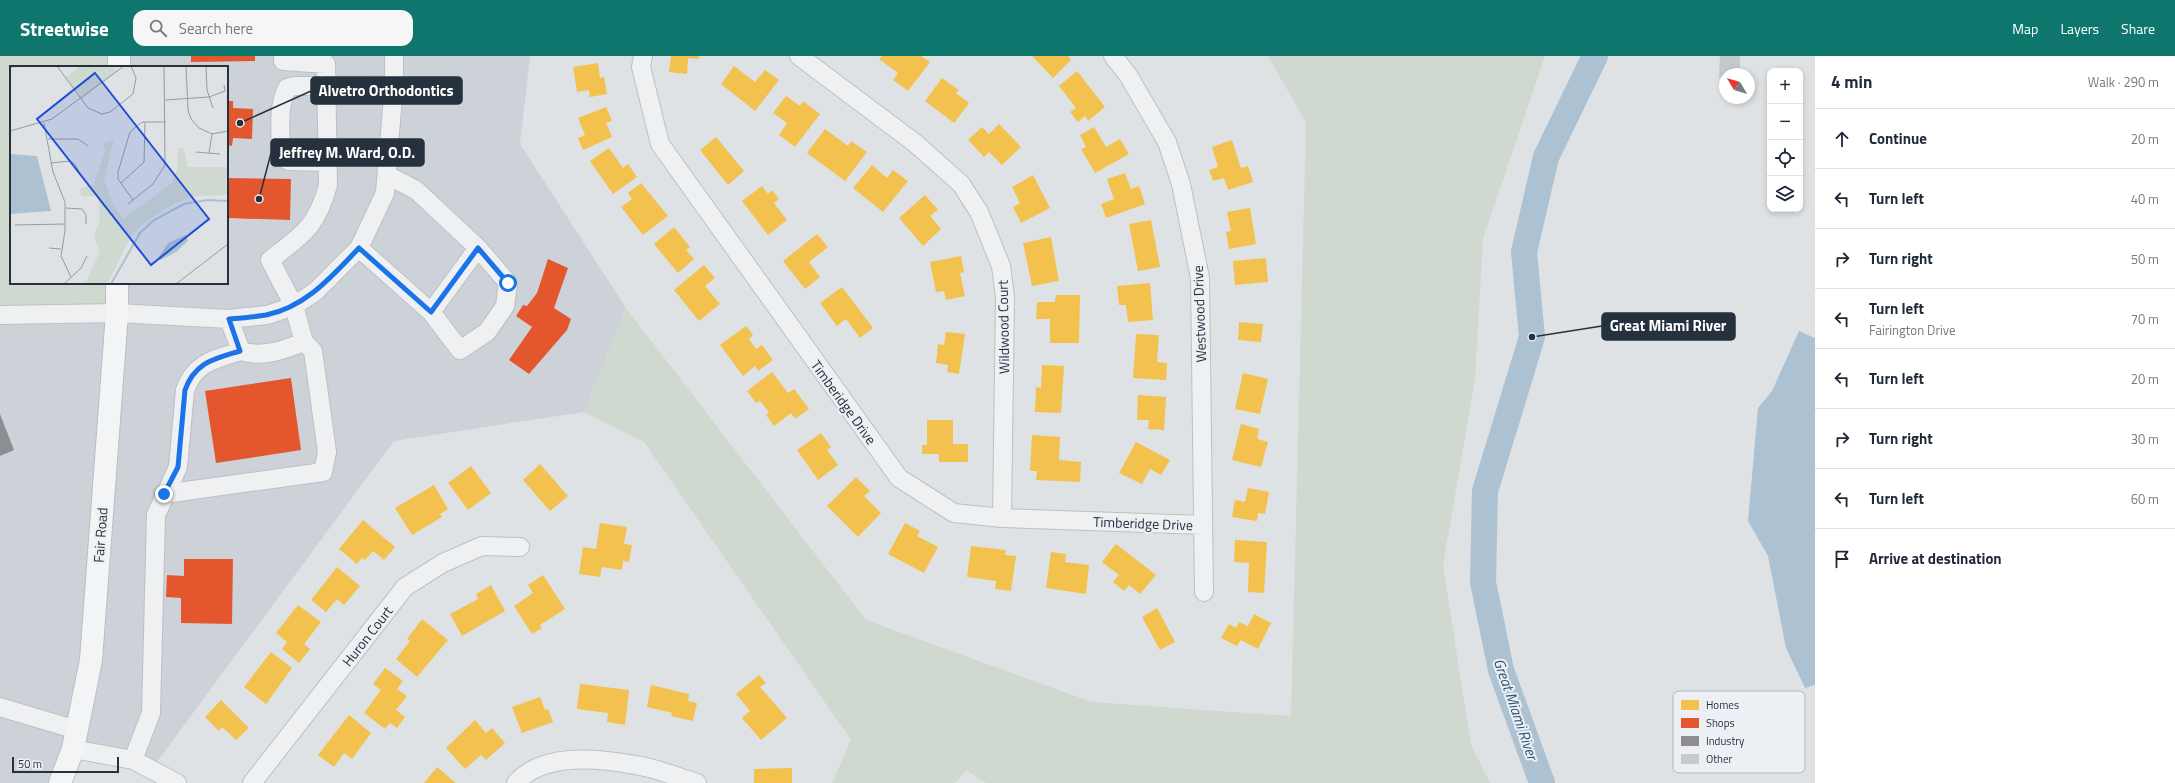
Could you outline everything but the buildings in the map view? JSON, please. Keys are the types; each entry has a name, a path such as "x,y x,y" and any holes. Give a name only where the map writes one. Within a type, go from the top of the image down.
{"main road":[{"name":"Fair Road","path":"60,783 75,740 91,660 117,313 117,284"}],"street":[{"path":"164,494 323,472 327,452 313,351 304,342 294,306 270,260 298,238 312,223 320,210 328,185 326,162 326,64 283,61 283,56"},
{"path":"0,315 117,313 229,319 267,315 294,306 316,292 359,248 385,193 394,85 394,56"},
{"name":"Timberidge Drive","path":"643,56 641,67 660,144 899,478 954,513 1002,518 1202,526"},
{"name":"Wildwood Court","path":"799,56 915,143 961,184 979,212 1001,266 1005,297 1002,518"},
{"name":"Westwood Drive","path":"1113,56 1128,75 1167,142 1181,184 1199,270 1204,592"},
{"path":"326,162 288,161 281,154 280,120 282,98 287,88 295,86 326,85 394,85"},
{"path":"359,248 431,312 460,350 487,332 505,306 508,283 478,248 416,190 387,175"},
{"path":"431,312 478,248"},
{"path":"229,319 240,351"},
{"path":"133,760 150,713 156,515 164,494 178,467 185,390 188,380 200,366 240,351 253,355 285,349 304,342"},
{"name":"Huron Court","path":"252,783 405,587 443,563 482,546 520,548"},
{"path":"0,707 75,740 133,760 177,783"},
{"path":"516,783 522,776 546,764 582,759 636,765 697,783"}],"shaded area":[{"path":"0,56 119,56 119,66 10,66 10,284 117,284 117,313 0,315"},
{"path":"119,56 530,56 520,144 626,308 584,412 394,441 151,770 74,749 60,783 0,783 0,315 113,284 228,284 228,66 119,66"},
{"path":"1268,56 1545,56 1483,239 1475,380 1443,565 1471,745 1490,783 986,783 966,770 955,783 832,783 851,740 644,442 584,412 626,308 866,620 1092,702 1291,716 1306,123"}],"water":[{"path":"1799,331 1815,338 1815,685 1805,688 1786,648 1768,556 1748,521 1758,408 1772,391"}],"waterway":[{"name":"Great Miami River","path":"1542,783 1501,670 1483,582 1485,491 1532,337 1524,252 1546,157 1595,56"}],"place":[{"name":"Alvetro Orthodontics","path":"240,123"},
{"name":"Jeffrey M. Ward, O.D.","path":"259,199"},
{"name":"Great Miami River","path":"1532,337"}],"route":[{"path":"164,494 178,467 185,390 188,380 200,366 212,360 240,351 229,319 267,315 294,306 316,292 359,248 431,312 478,248 508,283"}]}
